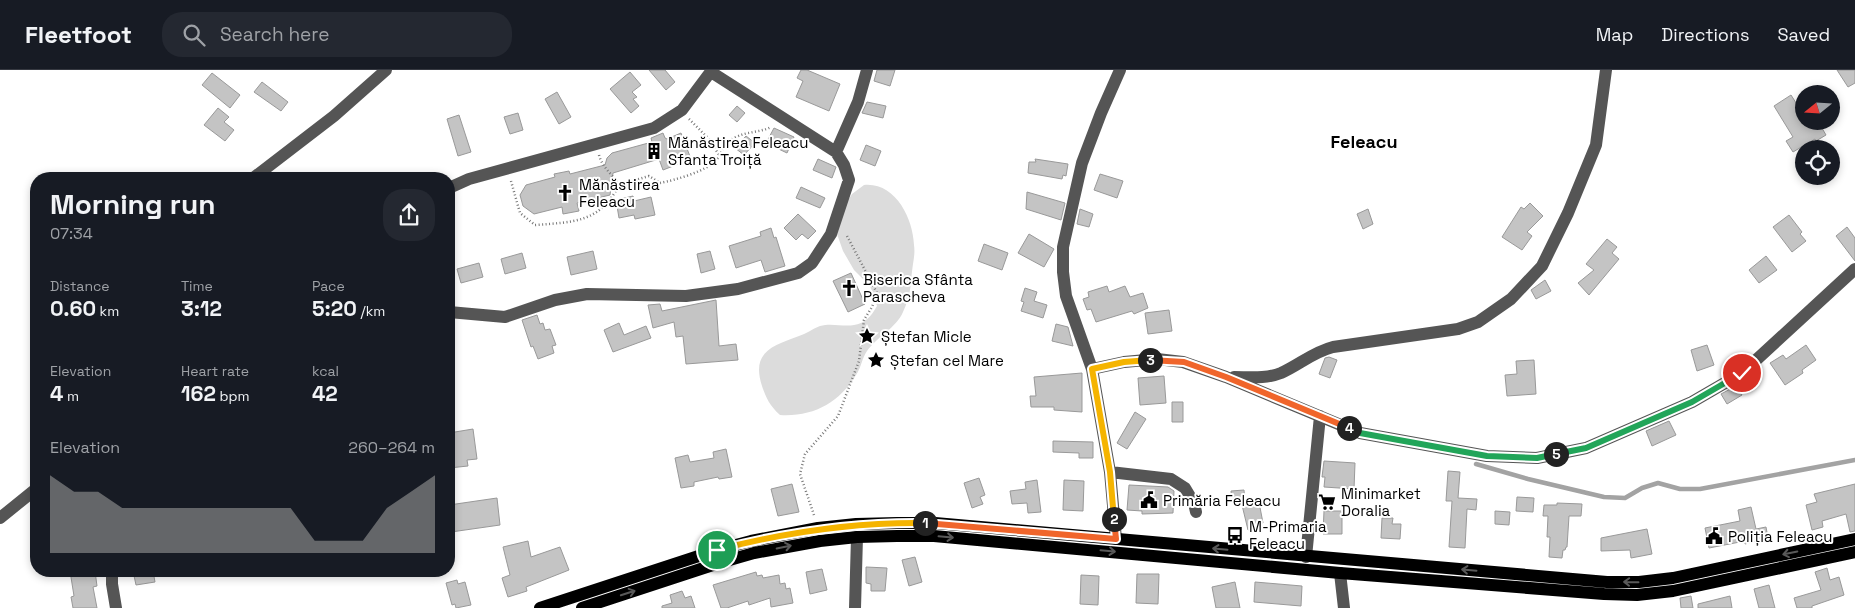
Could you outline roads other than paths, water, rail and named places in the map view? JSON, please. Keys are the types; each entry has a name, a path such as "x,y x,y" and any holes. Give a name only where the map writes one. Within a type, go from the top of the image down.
{"main road":[{"path":"540,608 717,550 759,539 818,528 864,524 935,523 1607,582 1639,582 1700,572 1855,539"},
{"path":"582,608 754,553 797,544 857,537 934,536 1340,573 1637,595 1673,591 1855,552"}],"street":[{"path":"261,172 334,116 386,70"},
{"path":"836,152 858,102 867,70"},
{"path":"1116,539 1110,472 1092,369 1066,296 1063,272 1063,247 1082,163 1120,70"},
{"path":"1226,377 1258,377 1280,373 1320,350 1333,347 1458,329 1478,322 1511,299 1542,266 1568,213 1596,145 1606,70"},
{"path":"455,185 469,179 654,128 682,110 712,71 836,152 844,165 849,180 831,234 812,263 798,273 738,288 686,296 587,294 556,300 506,317 455,313"},
{"path":"1092,369 1124,362 1157,359 1184,362 1226,377 1360,433 1487,456 1537,458 1586,448 1692,402 1742,373 1855,269"},
{"path":"1306,556 1320,416"},
{"path":"1110,472 1171,478 1185,488 1194,502 1196,512"},
{"path":"0,518 30,494"},
{"path":"855,608 857,537"},
{"path":"1340,573 1344,608"},
{"path":"112,577 116,608"}],"waterway":[{"path":"1476,464 1528,479 1604,497 1625,498 1642,488 1658,483 1680,489 1700,489 1855,460"}],"place":[{"name":"Mănăstirea Feleacu Sfanta Troiță","path":"654,151"},
{"name":"Mănăstirea Feleacu","path":"565,193"},
{"name":"Biserica Sfânta Parascheva","path":"849,288"},
{"name":"Ștefan Micle","path":"867,336"},
{"name":"Ștefan cel Mare","path":"876,360"},
{"name":"Primăria Feleacu","path":"1149,500"},
{"name":"Minimarket Doralia","path":"1327,502"},
{"name":"M-Primaria Feleacu","path":"1235,535"},
{"name":"Poliția Feleacu","path":"1714,536"}],"district":[{"name":"Feleacu","path":"1364,141"}]}
